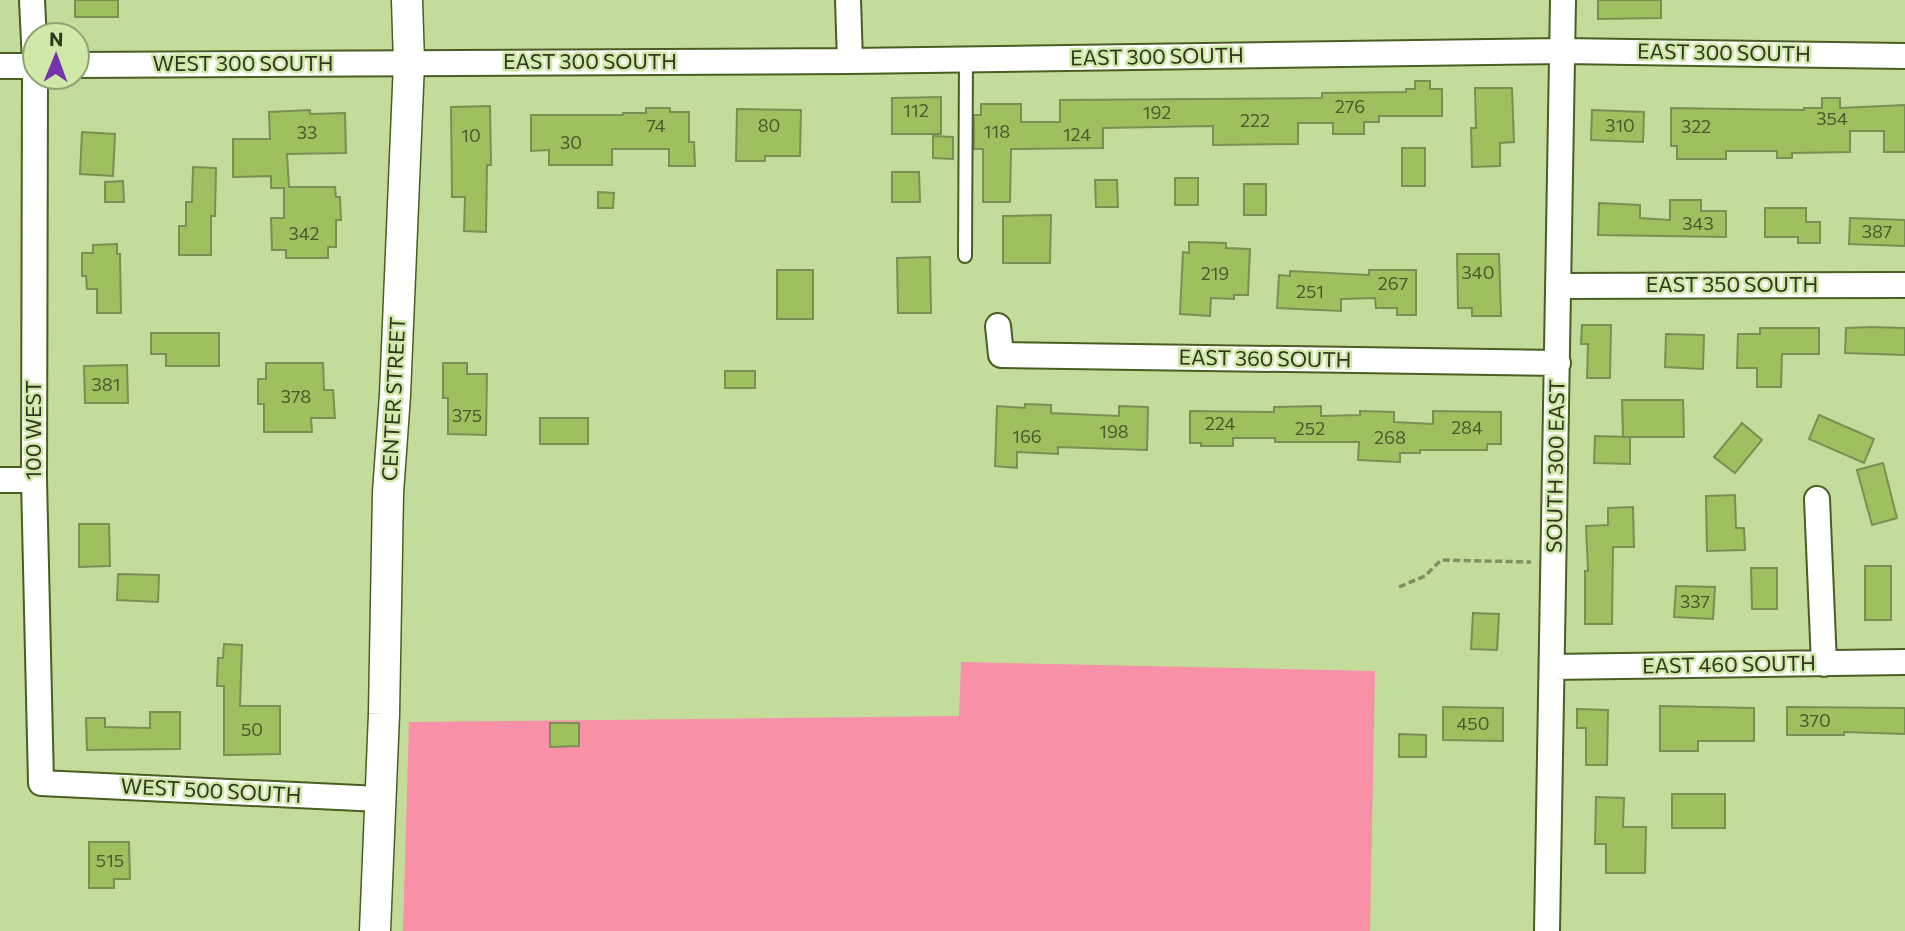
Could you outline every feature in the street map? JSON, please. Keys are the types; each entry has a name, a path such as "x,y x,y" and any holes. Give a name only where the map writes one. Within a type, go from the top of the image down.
{"street":[{"path":"32,0 33,21"},
{"name":"CENTER STREET","path":"375,931 388,493 395,395 409,63 407,0"},
{"path":"848,0 850,61"},
{"name":"SOUTH 300 EAST","path":"1547,931 1563,0"},
{"name":"EAST 300 SOUTH","path":"409,63 967,60 1564,51 1905,56"},
{"name":"WEST 300 SOUTH","path":"91,65 409,63"},
{"path":"0,66 21,65"},
{"name":"100 WEST","path":"35,91 34,480 41,783"},
{"name":"EAST 350 SOUTH","path":"1559,286 1905,285"},
{"name":"EAST 360 SOUTH","path":"998,327 1001,355 1558,363"},
{"path":"0,480 34,480"},
{"path":"1817,499 1824,664"},
{"name":"EAST 460 SOUTH","path":"1552,667 1905,662"},
{"name":"WEST 500 SOUTH","path":"41,783 380,799"}],"lane":[{"path":"965,256 967,60"}],"path":[{"path":"1399,587 1425,576 1441,560 1554,563"}],"shaded area":[{"path":"961,662 1375,671 1370,931 403,931 409,722 959,716"}],"building":[{"path":"75,0 118,0 118,17 75,17"},
{"path":"1598,0 1661,0 1661,18 1598,19"},
{"path":"1415,81 1430,81 1430,89 1442,89 1442,116 1379,116 1379,122 1364,122 1364,134 1333,134 1333,123 1298,123 1298,144 1213,145 1213,126 1103,128 1103,148 1011,149 1010,202 983,202 983,149 974,149 974,115 981,115 981,104 1021,104 1021,122 1060,122 1060,100 1322,98 1322,93 1406,92 1406,89 1415,89"},
{"path":"1475,88 1512,88 1514,142 1500,143 1500,166 1472,167 1471,128 1476,128"},
{"path":"941,97 941,134 892,134 892,98"},
{"path":"1822,98 1840,98 1840,108 1905,105 1905,152 1884,152 1884,131 1850,131 1850,152 1792,153 1792,158 1777,158 1777,151 1726,151 1726,159 1677,159 1677,146 1671,146 1671,108 1804,110 1822,108"},
{"path":"490,106 491,165 487,165 486,232 464,231 465,197 452,197 451,107"},
{"path":"646,108 670,108 670,112 689,112 689,142 694,142 695,166 669,166 669,149 612,149 612,165 549,165 549,150 531,151 531,115 623,115 646,113"},
{"path":"737,109 801,110 800,156 765,156 765,161 736,161"},
{"path":"310,110 310,114 345,113 346,153 287,154 289,187 335,187 336,197 340,197 341,220 336,220 336,247 328,247 328,258 286,258 286,250 272,250 271,218 284,218 284,188 271,188 271,176 233,177 233,139 270,139 269,112"},
{"path":"1592,110 1644,112 1643,142 1591,140"},
{"path":"82,132 115,134 113,176 80,174"},
{"path":"933,136 953,137 953,159 933,158"},
{"path":"1402,148 1425,148 1425,186 1402,186"},
{"path":"193,167 216,168 215,216 211,216 211,255 179,255 179,226 186,226 186,202 192,202"},
{"path":"892,172 919,172 920,202 892,202"},
{"path":"1175,178 1198,178 1198,205 1175,205"},
{"path":"1095,180 1117,180 1118,207 1096,207"},
{"path":"123,181 124,202 105,202 105,182"},
{"path":"1244,184 1266,184 1266,215 1244,215"},
{"path":"598,192 614,193 613,208 598,208"},
{"path":"1670,200 1701,200 1701,211 1726,211 1726,237 1598,235 1599,203 1640,205 1640,218 1670,220"},
{"path":"1765,208 1806,208 1806,222 1820,222 1820,243 1798,243 1798,237 1765,237"},
{"path":"1051,215 1050,263 1003,263 1003,216"},
{"path":"1850,218 1905,220 1905,246 1849,244"},
{"path":"1189,242 1226,243 1226,248 1250,249 1248,295 1234,295 1234,299 1211,298 1210,316 1180,314 1183,252 1189,253"},
{"path":"117,244 117,254 120,254 121,313 97,313 97,289 87,289 86,276 82,276 82,253 93,253 93,245"},
{"path":"1457,254 1499,254 1501,316 1472,316 1472,308 1458,308"},
{"path":"930,257 931,313 898,313 897,258"},
{"path":"777,270 813,270 813,319 777,319"},
{"path":"1369,270 1416,270 1416,315 1397,315 1397,308 1376,308 1375,298 1341,299 1341,311 1277,308 1279,275 1290,276 1290,271 1369,275"},
{"path":"1582,325 1611,325 1610,378 1587,378 1588,344 1581,344"},
{"path":"1760,328 1819,328 1819,354 1782,354 1781,387 1757,387 1757,368 1737,368 1738,334 1760,334"},
{"path":"1846,328 1905,328 1905,355 1845,353"},
{"path":"151,333 219,333 219,366 166,366 166,354 151,354"},
{"path":"1666,334 1704,335 1703,369 1665,367"},
{"path":"266,363 323,363 324,390 333,390 335,418 311,418 312,432 264,432 264,404 258,404 258,379 266,379"},
{"path":"443,363 467,363 467,374 487,374 486,435 448,434 448,398 443,398"},
{"path":"127,365 128,403 85,403 84,366"},
{"path":"725,371 755,371 755,388 725,388"},
{"path":"1622,400 1683,400 1684,437 1623,437"},
{"path":"1025,404 1051,405 1051,413 1119,416 1119,406 1148,407 1147,450 1058,447 1058,454 1017,452 1017,468 995,466 997,406 1025,408"},
{"path":"1321,406 1321,416 1360,415 1360,411 1394,412 1394,422 1433,424 1433,411 1501,412 1501,444 1487,444 1487,450 1420,450 1420,453 1400,453 1400,462 1358,460 1359,442 1275,442 1275,438 1233,438 1233,446 1201,446 1201,443 1190,443 1190,411 1274,412 1274,407"},
{"path":"1819,415 1874,439 1864,463 1809,439"},
{"path":"540,418 588,418 588,444 540,444"},
{"path":"1742,423 1762,440 1735,473 1714,457"},
{"path":"1595,436 1630,437 1630,464 1594,463"},
{"path":"1883,463 1897,518 1872,525 1857,470"},
{"path":"1735,495 1736,528 1744,528 1745,550 1707,551 1706,496"},
{"path":"1633,507 1634,547 1613,547 1612,624 1585,624 1585,571 1588,571 1586,526 1608,525 1608,508"},
{"path":"79,524 109,524 110,566 79,567"},
{"path":"1865,566 1891,566 1891,620 1865,620"},
{"path":"1751,568 1777,568 1777,609 1752,609"},
{"path":"118,574 159,575 158,602 117,600"},
{"path":"1676,586 1715,587 1713,619 1674,617"},
{"path":"1473,613 1499,614 1497,650 1471,649"},
{"path":"224,644 242,645 240,706 280,706 280,754 224,755 224,686 217,686 218,658 223,658"},
{"path":"1660,706 1754,708 1754,741 1698,741 1698,751 1660,751"},
{"path":"1443,707 1503,708 1503,741 1443,740"},
{"path":"1787,707 1905,708 1905,734 1844,732 1844,735 1787,735"},
{"path":"1577,709 1608,710 1607,765 1586,765 1586,728 1577,728"},
{"path":"150,712 180,712 180,749 87,750 86,718 105,718 105,727 150,728"},
{"path":"550,723 579,723 579,746 550,747"},
{"path":"1399,734 1426,735 1426,757 1399,757"},
{"path":"1672,794 1725,794 1725,828 1672,828"},
{"path":"1596,797 1624,798 1623,827 1646,827 1645,873 1606,873 1606,844 1595,844"},
{"path":"89,842 129,842 130,879 114,879 114,888 89,888"}]}
